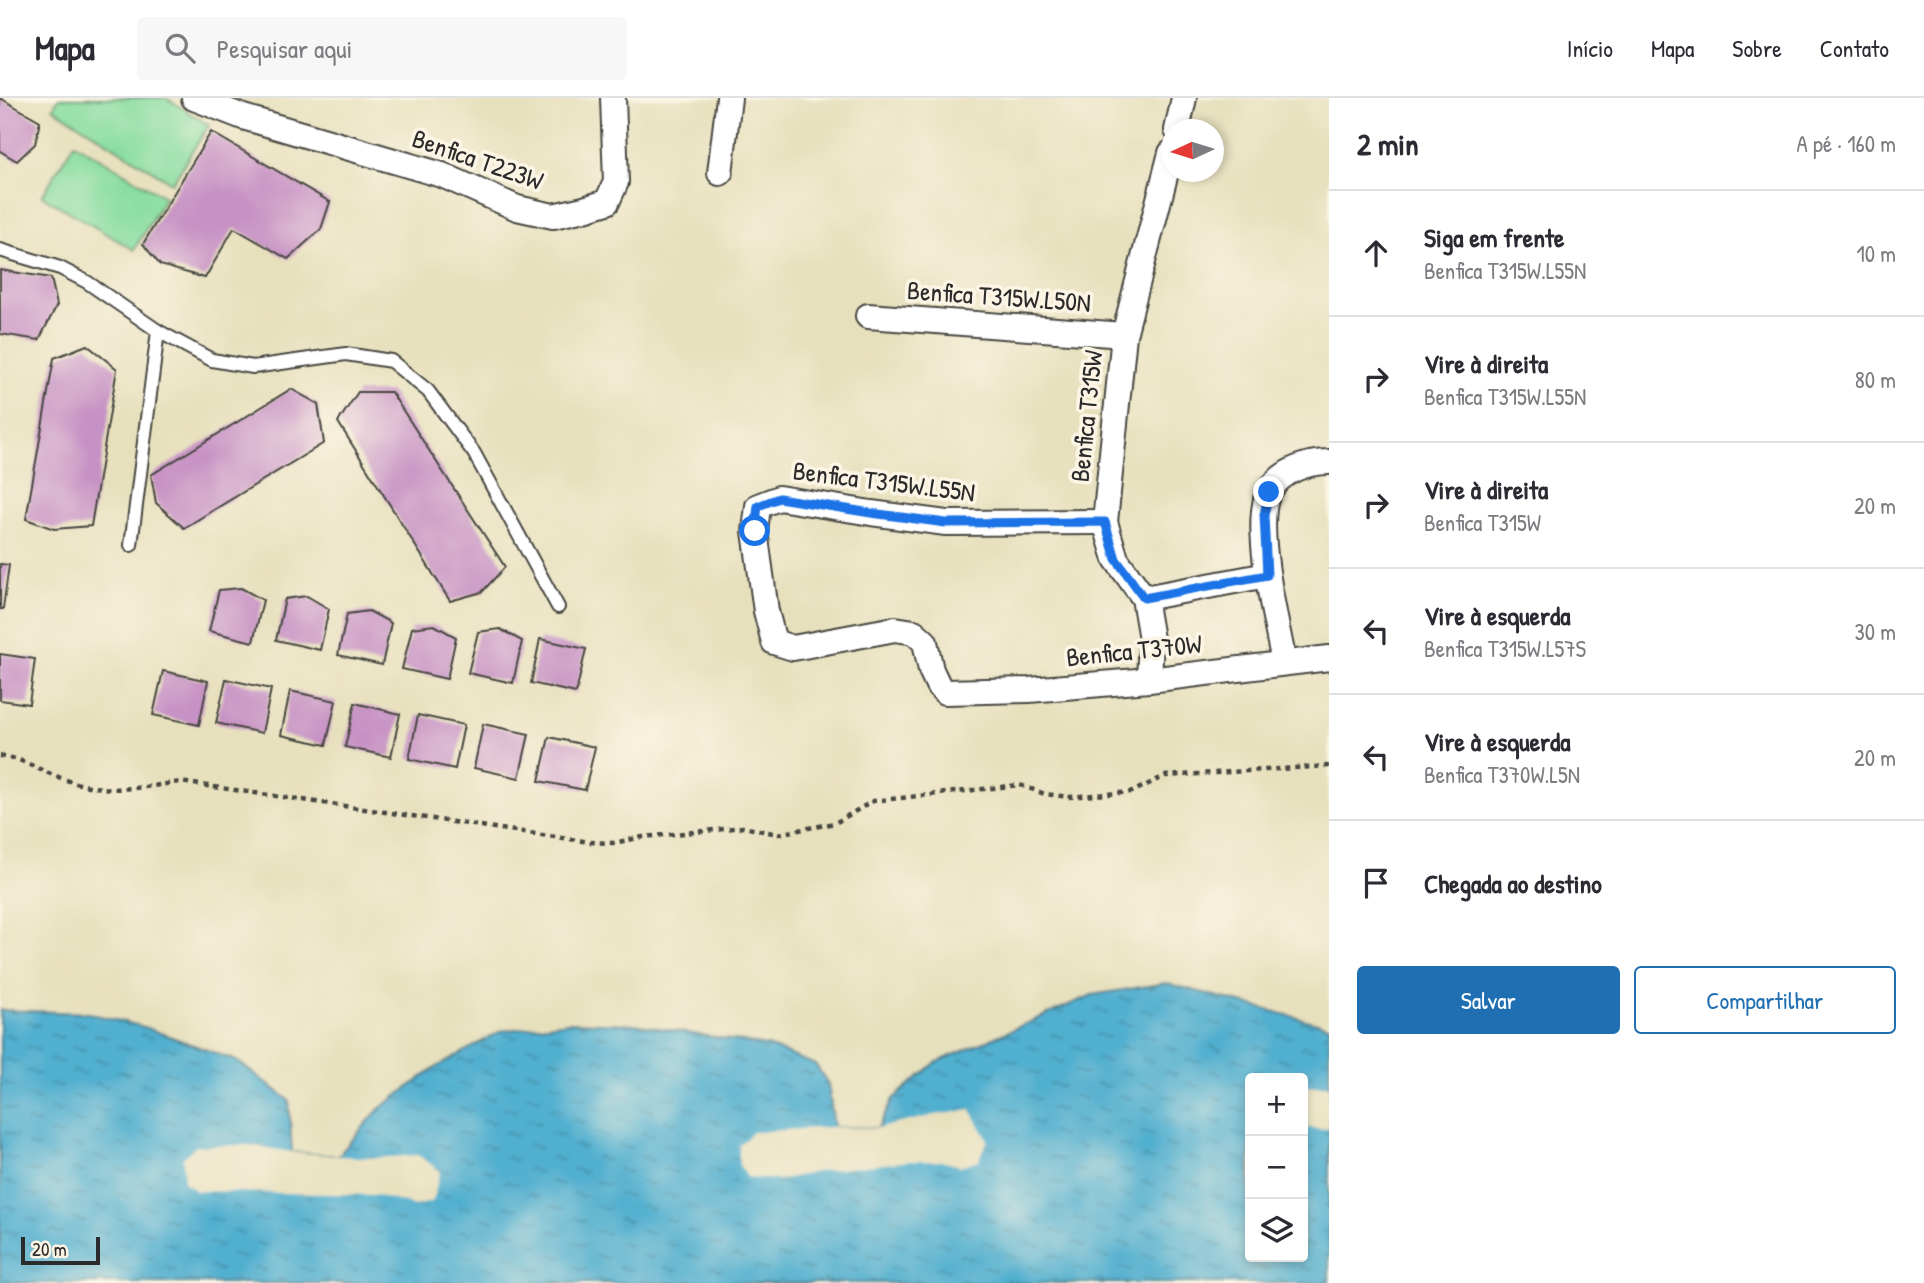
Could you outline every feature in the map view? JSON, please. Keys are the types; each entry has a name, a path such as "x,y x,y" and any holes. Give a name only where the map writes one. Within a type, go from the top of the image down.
{"street":[{"name":"Benfica T223W","path":"194,98 243,117 442,175 517,208 553,216 607,202 616,182 613,98"},
{"path":"720,173 729,98"},
{"path":"1179,119 1184,98"},
{"name":"Benfica T315W","path":"1149,680 1151,639 1144,598 1116,559 1105,522 1124,335 1164,182"},
{"name":"Benfica T315W.L50N","path":"868,316 1124,335"},
{"path":"1284,662 1267,575 1264,515 1269,492 1281,479 1300,466 1329,462"},
{"name":"Benfica T315W.L55N","path":"945,692 938,685 931,670 925,642 914,632 895,629 793,648 774,642 766,611 755,531 758,506 779,498 946,523 1105,522"},
{"path":"1144,598 1267,575"},
{"name":"Benfica T370W","path":"945,692 1029,690 1149,680 1329,658"}],"lane":[{"path":"0,250 60,268 87,282 158,331 212,359 253,367 346,354 391,361 428,391 474,453 558,607"},
{"path":"131,545 158,331"}],"path":[{"path":"0,756 19,759 56,776 92,788 131,790 180,782 590,842 613,843 643,837 743,827 778,834 835,823 873,801 1020,785 1045,794 1069,797 1132,792 1165,776 1329,766"}],"green space":[{"path":"59,98 166,98 209,125 172,183 53,108"},
{"path":"74,143 165,197 134,250 42,196"}],"water":[{"path":"1166,983 1329,1026 1329,1283 0,1283 0,1010 88,1013 144,1027 237,1061 289,1100 292,1152 338,1156 379,1109 435,1068 501,1031 568,1022 634,1024 767,1046 816,1065 828,1084 834,1127 878,1128 893,1099 935,1063 1092,995"}],"pier":[{"path":"1329,1085 1329,1128 1308,1128 1308,1086"},
{"path":"971,1110 988,1140 979,1160 960,1166 941,1161 911,1161 820,1171 779,1180 748,1178 739,1165 739,1145 753,1132 833,1127 879,1128"},
{"path":"248,1145 338,1156 376,1158 418,1155 440,1171 433,1201 415,1206 376,1195 195,1191 184,1181 183,1158 196,1146"}],"building":[{"path":"0,98 40,121 35,144 17,161 0,151"},
{"path":"211,132 330,202 321,229 288,259 234,228 205,278 160,265 143,244"},
{"path":"0,270 51,278 57,305 39,340 0,334"},
{"path":"87,345 117,369 91,526 54,529 26,519 54,358"},
{"path":"291,389 318,404 324,443 184,528 156,503 151,475"},
{"path":"358,392 391,392 505,567 482,592 450,601 338,422"},
{"path":"0,564 9,565 3,609 0,609"},
{"path":"241,588 263,600 253,642 209,631 219,590"},
{"path":"307,596 329,609 320,650 276,640 285,599"},
{"path":"369,611 391,623 382,665 338,655 347,614"},
{"path":"434,625 456,637 447,679 402,669 412,628"},
{"path":"500,629 522,641 513,683 468,673 478,632"},
{"path":"540,639 586,649 576,693 531,683"},
{"path":"0,654 35,659 29,704 0,700"},
{"path":"163,671 208,681 199,725 153,715"},
{"path":"226,679 271,689 262,733 216,723"},
{"path":"290,691 336,701 326,745 281,735"},
{"path":"355,703 400,714 391,757 345,747"},
{"path":"418,715 464,725 455,769 409,759"},
{"path":"483,724 529,734 519,778 474,768"},
{"path":"549,737 595,747 585,790 539,781"}],"route":[{"path":"755,531 758,506 779,498 946,523 1105,522 1116,559 1144,598 1267,575 1264,515 1269,492"}]}
